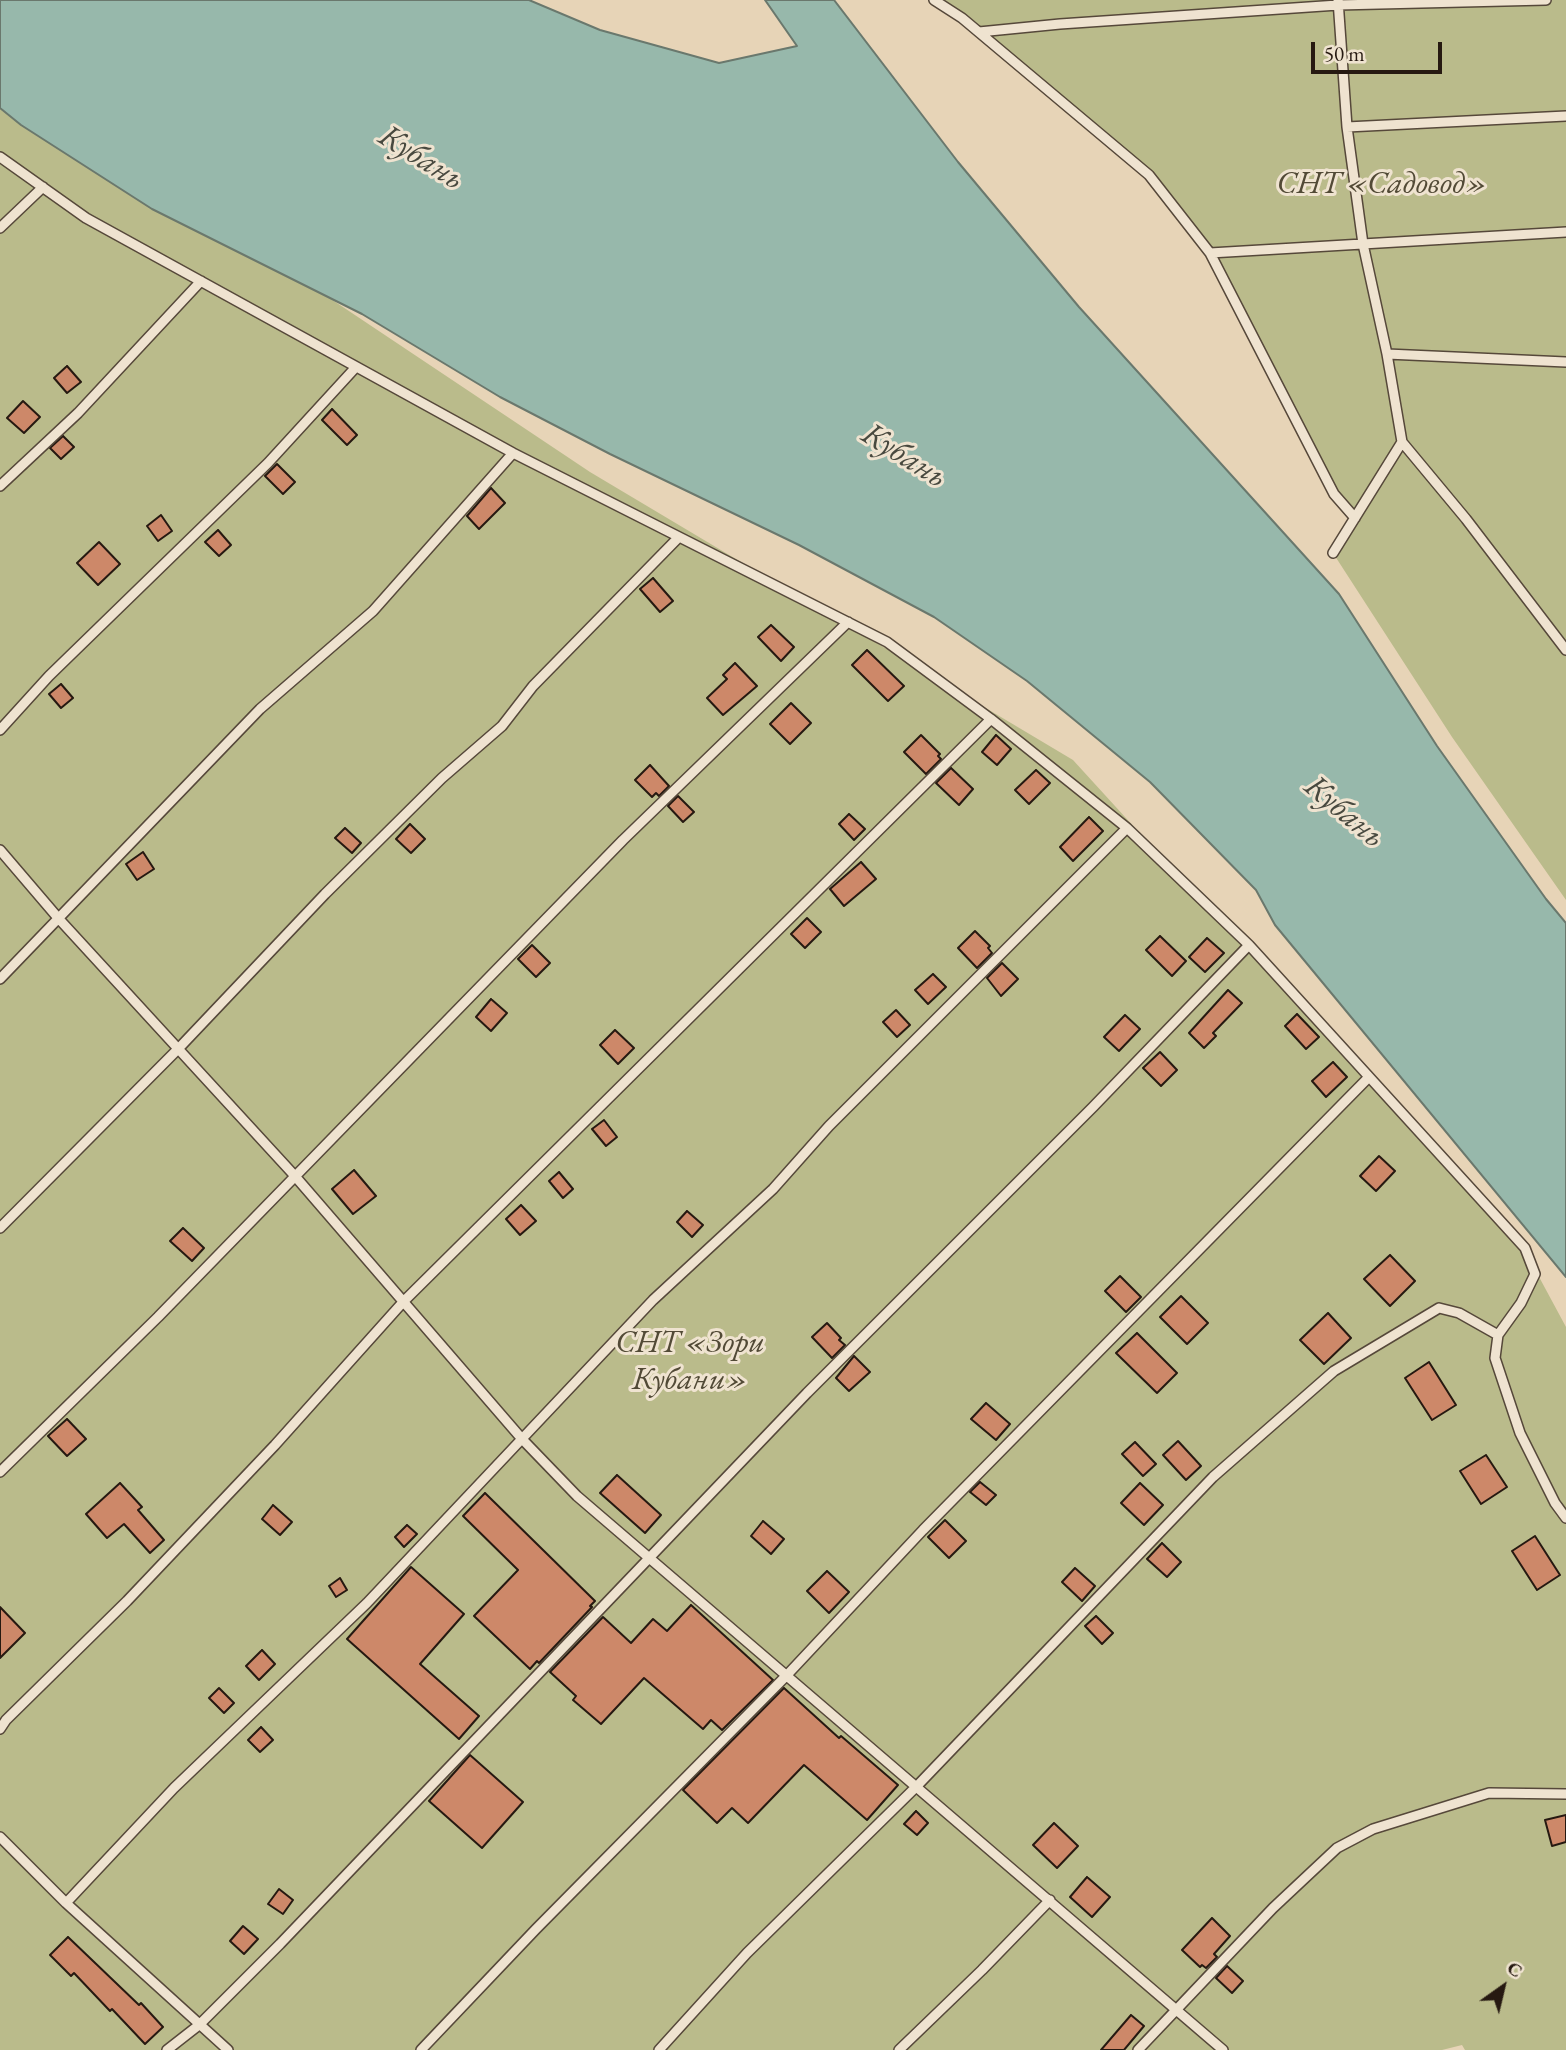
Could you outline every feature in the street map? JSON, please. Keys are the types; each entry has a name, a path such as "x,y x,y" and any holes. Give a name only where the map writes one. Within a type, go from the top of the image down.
{"lane":[{"path":"934,0 962,18 1149,175 1210,253 1334,494 1355,518"},
{"path":"979,32 1338,3 1546,0"},
{"path":"1338,3 1347,127 1363,244 1387,354 1402,442 1466,519 1566,650"},
{"path":"1347,127 1566,116"},
{"path":"0,157 86,218 513,453 887,642 991,719 1127,828 1249,945 1525,1248 1535,1274 1521,1303 1498,1335 1495,1358 1520,1433 1555,1503 1566,1518"},
{"path":"0,228 43,187"},
{"path":"1210,253 1566,232"},
{"path":"0,486 78,413 201,281"},
{"path":"1387,354 1566,362"},
{"path":"0,730 49,676 268,463 356,367"},
{"path":"1333,553 1402,442"},
{"path":"0,979 260,709 373,611 513,453"},
{"path":"0,1228 179,1048 334,884 442,778 502,726 533,685 679,537"},
{"path":"0,1472 158,1317 623,840 848,622"},
{"path":"0,1730 6,1720 127,1601 275,1446 404,1301 686,1018 991,719"},
{"path":"66,1903 174,1788 367,1603 653,1300 773,1189 828,1126 1127,828"},
{"path":"0,850 59,919 295,1175 522,1439 576,1496 1223,2050"},
{"path":"167,2050 198,2025 289,1935 649,1556 903,1294 1093,1107 1249,945"},
{"path":"421,2050 536,1929 787,1675 923,1530 1369,1077"},
{"path":"659,2050 747,1953 917,1786 1213,1478 1334,1371 1439,1308 1459,1313 1498,1335"},
{"path":"1138,2050 1273,1908 1337,1848 1373,1829 1489,1793 1566,1794"},
{"path":"0,1837 66,1903 228,2050"},
{"path":"899,2050 1050,1900"}],"green space":[{"name":"СНТ «Садовод»","path":"932,0 1566,0 1566,900 1452,737 1333,553 1355,518 1334,494 1210,253 1149,175 979,32"},
{"name":"СНТ «Зори Кубани»","path":"0,78 590,472 1073,760 1531,1262 1566,1327 1566,2050 1465,2050 1462,2045 1442,2050 0,2050"}],"water":[{"name":"Кубань","path":"0,0 529,0 600,30 719,63 797,46 765,0 834,0 958,162 1079,307 1339,594 1437,746 1566,923 1566,1277 1275,925 1256,890 1150,782 1027,681 934,617 799,545 610,454 500,397 362,314 152,209 21,125 0,108"}],"building":[{"path":"67,366 81,382 67,393 54,378"},
{"path":"23,401 40,417 24,433 7,418"},
{"path":"332,409 357,435 347,445 322,420"},
{"path":"63,436 74,447 61,459 50,448"},
{"path":"277,464 295,482 283,494 265,476"},
{"path":"491,488 505,503 479,529 467,516"},
{"path":"161,515 172,531 158,541 147,526"},
{"path":"218,530 231,545 219,556 205,542"},
{"path":"99,542 120,564 98,585 77,563"},
{"path":"653,578 673,601 660,612 640,589"},
{"path":"771,625 794,647 781,661 758,637"},
{"path":"867,650 904,686 888,701 852,665"},
{"path":"735,663 757,686 723,715 707,698 727,679 723,675"},
{"path":"61,684 73,698 61,708 49,694"},
{"path":"791,703 811,723 790,744 770,724"},
{"path":"921,735 940,754 938,756 941,759 926,774 904,752"},
{"path":"996,735 1011,749 997,765 982,752"},
{"path":"650,765 669,786 659,796 656,793 652,797 635,780"},
{"path":"951,768 973,789 959,805 936,783"},
{"path":"1036,770 1050,783 1029,804 1015,790"},
{"path":"678,796 694,812 683,822 668,806"},
{"path":"849,814 865,829 854,840 839,824"},
{"path":"1089,817 1103,831 1073,861 1060,847"},
{"path":"410,824 425,839 411,853 396,839"},
{"path":"345,828 361,843 352,853 335,838"},
{"path":"143,852 154,869 137,880 126,864"},
{"path":"861,862 876,879 844,906 830,889"},
{"path":"807,918 821,932 805,948 791,934"},
{"path":"975,931 990,946 988,948 992,953 977,968 958,948"},
{"path":"1160,936 1186,961 1172,976 1146,950"},
{"path":"1207,938 1224,953 1205,972 1189,957"},
{"path":"532,945 550,963 536,977 518,959"},
{"path":"1002,963 1018,979 1001,996 987,978"},
{"path":"933,974 946,987 928,1004 915,990"},
{"path":"1228,990 1242,1003 1213,1033 1216,1036 1204,1048 1189,1033"},
{"path":"491,999 507,1013 491,1031 476,1017"},
{"path":"896,1010 910,1025 897,1037 883,1022"},
{"path":"1297,1014 1319,1037 1306,1049 1285,1026"},
{"path":"1125,1015 1140,1029 1119,1051 1104,1037"},
{"path":"615,1030 634,1048 618,1064 600,1045"},
{"path":"1160,1052 1177,1070 1161,1086 1143,1068"},
{"path":"1333,1062 1347,1077 1326,1097 1312,1081"},
{"path":"604,1120 617,1137 606,1146 592,1129"},
{"path":"1379,1156 1395,1171 1376,1191 1360,1176"},
{"path":"354,1170 376,1196 353,1214 332,1189"},
{"path":"559,1172 573,1189 563,1198 549,1181"},
{"path":"521,1205 536,1221 520,1235 506,1219"},
{"path":"687,1211 703,1225 692,1237 677,1222"},
{"path":"183,1228 204,1248 192,1261 170,1241"},
{"path":"1390,1255 1415,1281 1390,1306 1364,1279"},
{"path":"1120,1276 1141,1297 1126,1312 1105,1291"},
{"path":"1181,1296 1208,1323 1187,1344 1160,1317"},
{"path":"1328,1313 1351,1338 1324,1364 1300,1340"},
{"path":"827,1323 845,1345 832,1358 812,1337"},
{"path":"1137,1333 1177,1373 1157,1393 1116,1353"},
{"path":"854,1356 870,1372 849,1391 836,1378"},
{"path":"1429,1362 1456,1405 1432,1420 1405,1378"},
{"path":"986,1403 1010,1424 996,1440 971,1419"},
{"path":"67,1419 86,1439 67,1456 48,1436"},
{"path":"1178,1441 1201,1466 1186,1480 1163,1455"},
{"path":"1135,1442 1156,1464 1143,1476 1122,1454"},
{"path":"1486,1455 1507,1487 1481,1504 1460,1471"},
{"path":"617,1475 661,1515 645,1533 600,1493"},
{"path":"980,1482 996,1495 986,1505 970,1492"},
{"path":"120,1483 142,1507 138,1510 164,1540 150,1553 124,1524 107,1538 86,1514"},
{"path":"1140,1483 1163,1505 1144,1525 1121,1503"},
{"path":"485,1493 595,1601 539,1663 537,1661 530,1669 474,1616 518,1570 463,1516"},
{"path":"273,1505 292,1522 280,1535 262,1519"},
{"path":"945,1520 966,1541 949,1558 928,1537"},
{"path":"763,1521 784,1539 771,1554 751,1536"},
{"path":"407,1525 417,1534 404,1547 395,1537"},
{"path":"1535,1536 1560,1575 1537,1590 1512,1551"},
{"path":"1162,1543 1181,1562 1167,1577 1147,1559"},
{"path":"411,1567 464,1614 420,1664 479,1716 459,1739 347,1639"},
{"path":"1075,1568 1095,1586 1082,1601 1062,1582"},
{"path":"827,1571 849,1592 829,1613 807,1591"},
{"path":"340,1578 347,1590 336,1597 329,1586"},
{"path":"691,1605 773,1680 722,1730 711,1720 703,1729 644,1678 601,1724 573,1700 576,1696 550,1672 603,1617 631,1643 653,1619 667,1631"},
{"path":"0,1607 25,1633 0,1658"},
{"path":"1096,1616 1113,1633 1102,1644 1085,1626"},
{"path":"262,1650 275,1664 259,1680 246,1666"},
{"path":"219,1688 234,1703 224,1713 209,1698"},
{"path":"784,1688 839,1738 841,1736 898,1785 867,1820 804,1765 748,1823 732,1808 717,1823 683,1790"},
{"path":"261,1727 273,1740 260,1752 248,1740"},
{"path":"470,1755 523,1802 482,1848 429,1801"},
{"path":"916,1811 928,1823 917,1835 904,1824"},
{"path":"1566,1815 1566,1842 1552,1846 1545,1820"},
{"path":"1054,1823 1078,1846 1057,1868 1033,1845"},
{"path":"1087,1877 1110,1897 1092,1917 1070,1897"},
{"path":"279,1889 293,1900 283,1914 268,1904"},
{"path":"1212,1918 1230,1936 1214,1954 1217,1957 1206,1968 1202,1965 1200,1967 1182,1950"},
{"path":"243,1926 258,1939 244,1954 230,1941"},
{"path":"68,1937 139,2005 141,2003 163,2027 145,2044 74,1973 71,1976 50,1955"},
{"path":"1227,1966 1243,1981 1232,1993 1216,1978"},
{"path":"1131,2015 1144,2026 1124,2050 1101,2050"}]}
